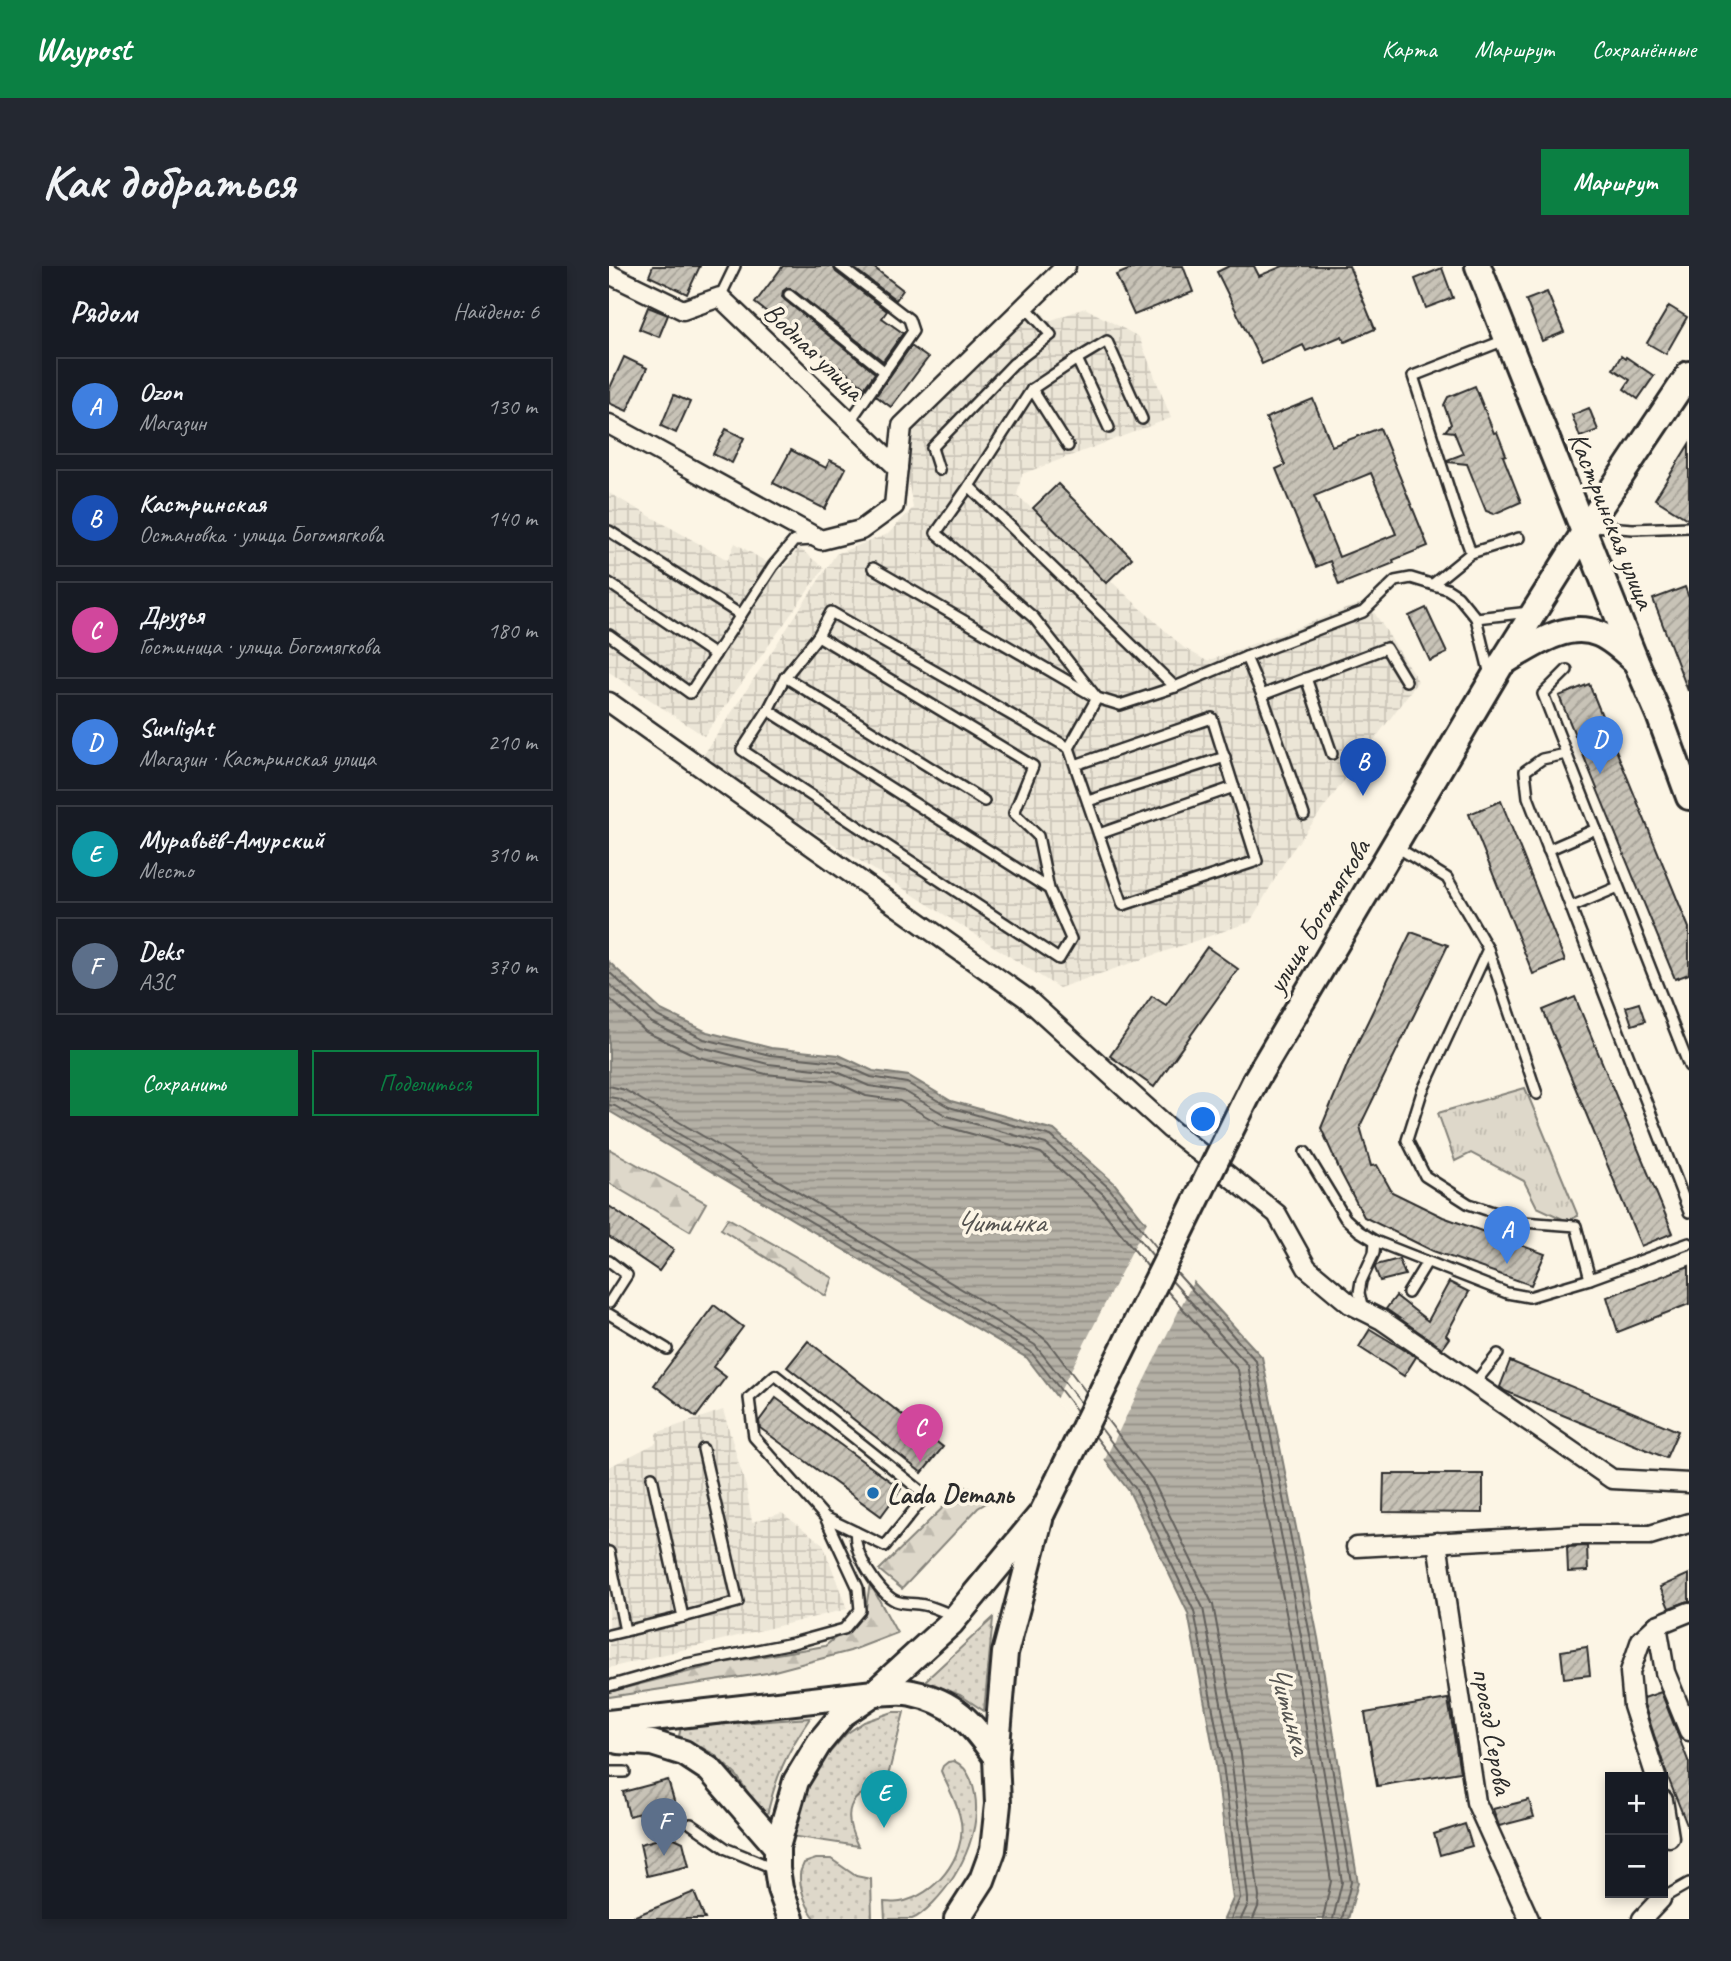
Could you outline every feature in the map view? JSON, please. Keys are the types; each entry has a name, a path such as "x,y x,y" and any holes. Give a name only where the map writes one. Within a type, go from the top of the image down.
{"main road":[{"name":"Кастринская улица","path":"1478,266 1586,529 1689,797"},
{"name":"улица Богомягкова","path":"1042,1513 1255,1081 1497,672 1586,529 1689,374"},
{"path":"1497,672 1560,633 1583,630 1597,633 1612,641 1636,662"},
{"path":"792,1919 780,1889 777,1858 796,1781 819,1743 843,1714 874,1693 957,1616 1042,1513"},
{"path":"957,1919 982,1880 993,1850 998,1804 996,1757 1005,1653 1042,1513"},
{"path":"609,1723 874,1693 910,1692 947,1705 972,1724 996,1757"},
{"path":"609,1736 618,1741 652,1743 684,1753 711,1770 777,1858"}],"street":[{"path":"609,424 821,540 861,530 894,506 902,426 1066,266"},
{"path":"609,274 683,310 720,297"},
{"name":"Водная улица","path":"720,297 898,468"},
{"path":"609,702 1025,998 1170,1129 1277,1214 1307,1268 1350,1304 1382,1320 1612,1479 1689,1483"},
{"path":"1356,1546 1577,1535 1650,1535 1689,1523"},
{"name":"проезд Серова","path":"1437,1542 1476,1802 1529,1919"},
{"path":"1654,1772 1633,1706 1630,1672 1640,1640 1657,1625 1689,1612"},
{"path":"1657,1625 1665,1672 1689,1731"},
{"path":"1668,1831 1669,1837"},
{"path":"1642,1919 1661,1899"}],"lane":[{"path":"720,297 735,266"},
{"path":"840,266 909,319 913,331 850,421"},
{"path":"789,295 885,372"},
{"path":"939,470 932,449 1013,364 1051,335 1024,305"},
{"path":"1471,553 1413,376 1508,339"},
{"path":"1097,698 1034,618 936,533 1032,389 1107,341 1142,419"},
{"path":"1077,359 1109,428"},
{"path":"1032,389 1068,446"},
{"path":"969,486 1175,687"},
{"path":"1586,529 1689,527"},
{"path":"611,536 741,615"},
{"path":"1433,584 1471,553 1519,538"},
{"path":"609,635 690,693 773,566 794,541 821,540"},
{"path":"873,568 1097,698 1120,705 1175,687 1363,612 1395,580 1411,578 1447,589 1458,596 1476,618 1497,672"},
{"path":"609,583 715,654"},
{"path":"1476,618 1535,611"},
{"path":"818,636 1033,766 1014,813 1038,836 1049,889 1071,939 1059,959 742,750 768,710 785,677 818,636 831,612 1069,748 1123,905 1257,861 1212,718 1075,765"},
{"path":"1262,695 1386,648 1406,681"},
{"path":"1246,657 1304,815"},
{"path":"1567,670 1543,694 1689,1066"},
{"path":"785,677 984,801"},
{"path":"1306,678 1332,754"},
{"path":"1069,748 1097,698"},
{"path":"768,710 1049,889"},
{"path":"1566,754 1542,759 1525,771 1528,797 1689,1212"},
{"path":"1088,801 1224,757"},
{"path":"1099,834 1234,787"},
{"path":"1548,849 1596,829"},
{"path":"1394,845 1447,878 1488,948 1537,1094"},
{"path":"1571,907 1618,887"},
{"path":"1488,948 1422,1092 1406,1140 1425,1176 1469,1204 1523,1223 1576,1226 1590,1279"},
{"path":"1305,1152 1345,1218 1359,1231 1375,1241 1507,1293 1529,1297 1590,1279 1689,1243"},
{"path":"1364,1311 1359,1293 1361,1281 1374,1253 1375,1241"},
{"path":"609,1261 627,1275 609,1303"},
{"path":"1408,1293 1427,1262"},
{"path":"609,1314 667,1349"},
{"path":"1474,1384 1498,1354"},
{"path":"609,1686 685,1664 793,1643 844,1629 860,1610 858,1588 825,1517 754,1437 749,1398 775,1375 926,1494 884,1546 825,1517"},
{"path":"609,1635 738,1602 703,1449"},
{"path":"652,1477 683,1617"},
{"path":"856,1532 855,1539 871,1575 895,1601 919,1604 957,1616"},
{"path":"609,1552 625,1631"},
{"path":"609,1772 625,1772"},
{"path":"691,1824 727,1849 777,1858"},
{"path":"1661,1899 1689,1883"}],"shaded area":[{"path":"1034,304 1049,321 1085,308 1139,337 1171,418 1022,474 1017,495 1184,648 1207,661 1367,601 1418,681 1288,856 1250,922 1059,988 701,759 836,554 888,534 913,508 904,454 911,432"},
{"path":"609,493 728,560 735,543 781,571 799,548 824,568 704,736 609,672"},
{"path":"723,1410 746,1487 752,1522 782,1513 823,1544 847,1609 609,1668 609,1467 656,1443 656,1433"}],"green space":[{"path":"1525,1088 1578,1216 1567,1221 1537,1207 1524,1181 1471,1153 1455,1161 1438,1113"},
{"path":"609,1149 706,1203 690,1231 609,1183"},
{"path":"728,1218 833,1278 826,1296 721,1229"},
{"path":"965,1486 991,1500 978,1508 902,1589 879,1570"},
{"path":"870,1583 897,1633 850,1651 767,1673 609,1697 609,1692 723,1663 825,1646 865,1614"},
{"path":"993,1618 984,1711 960,1695 925,1681"},
{"path":"893,1712 904,1712 885,1788 862,1794 851,1806 850,1824 858,1846 791,1836 803,1793 825,1758 846,1734 864,1722"},
{"path":"810,1718 782,1766 766,1820 737,1776 714,1754 679,1736 681,1727"},
{"path":"954,1761 968,1774 975,1796 976,1813 969,1846 953,1877 933,1903 912,1919 885,1919 884,1902 900,1902 925,1892 945,1873 959,1848 960,1815 941,1771 948,1762"},
{"path":"816,1859 831,1859 856,1876 871,1879 872,1919 816,1919 804,1898 800,1874 804,1863"}],"water":[{"name":"Читинка","path":"609,962 661,1010 707,1032 771,1048 839,1055 873,1071 909,1076 951,1101 1054,1130 1114,1183 1195,1284 1262,1357 1318,1638 1358,1883 1348,1919 1224,1919 1233,1899 1215,1758 1188,1613 1129,1491 1027,1358 609,1111"}],"pier":[{"path":"1148,1220 1195,1278 1103,1463 1055,1401"}],"building":[{"path":"653,266 700,266 687,294 649,276"},
{"path":"783,266 833,266 836,272 887,311 882,318 903,333 883,361 793,290 787,288 783,291 782,297 785,300 875,373 865,387 755,303"},
{"path":"851,266 872,266 903,290 896,300"},
{"path":"1138,266 1183,266 1193,292 1134,315 1116,275"},
{"path":"1229,266 1254,266 1259,276 1283,266 1349,266 1375,329 1345,342 1342,336 1306,351 1303,345 1262,364 1217,272"},
{"path":"1442,268 1453,298 1426,308 1415,279"},
{"path":"1547,292 1564,332 1542,341 1526,300"},
{"path":"1669,306 1687,317 1666,354 1647,343"},
{"path":"648,307 668,315 659,337 639,329"},
{"path":"911,346 928,358 891,407 876,396"},
{"path":"1621,356 1654,376 1638,399 1624,389 1630,380 1613,369"},
{"path":"624,357 647,368 627,411 609,403 609,390"},
{"path":"1475,386 1494,433 1497,432 1506,455 1503,456 1521,502 1494,514 1486,511 1467,464 1447,460 1463,454 1454,432 1445,431 1451,424 1444,405 1448,397"},
{"path":"674,395 690,402 676,433 661,426"},
{"path":"1313,399 1332,446 1380,428 1428,546 1339,585 1330,561 1316,567 1276,469 1285,465 1266,418","holes":["1371,473 1396,534 1339,557 1314,496"]},
{"path":"1589,408 1598,430 1580,437 1572,415"},
{"path":"726,429 744,438 732,463 713,454"},
{"path":"1689,444 1689,520 1655,499"},
{"path":"791,450 826,468 830,460 846,468 825,509 773,483"},
{"path":"1058,484 1132,558 1106,583 1033,508"},
{"path":"1685,587 1689,598 1688,691 1653,599"},
{"path":"1426,608 1447,653 1430,661 1409,616"},
{"path":"1589,684 1689,928 1689,974 1675,979 1559,696"},
{"path":"1501,801 1565,961 1533,974 1469,814"},
{"path":"1411,932 1448,945 1360,1126 1371,1166 1377,1165 1392,1192 1443,1217 1545,1254 1531,1285 1433,1251 1364,1217 1321,1128 1351,1056"},
{"path":"1207,947 1238,969 1154,1087 1110,1056 1152,996 1166,1005"},
{"path":"1575,997 1673,1233 1641,1246 1543,1010"},
{"path":"1639,1003 1645,1021 1632,1025 1626,1007"},
{"path":"609,1206 674,1250 659,1271 609,1237"},
{"path":"1399,1259 1405,1275 1380,1281 1376,1265"},
{"path":"1689,1266 1689,1304 1618,1332 1607,1297"},
{"path":"1449,1282 1469,1292 1442,1348 1386,1309 1396,1296 1428,1321"},
{"path":"714,1305 743,1327 713,1367 726,1377 696,1417 654,1385"},
{"path":"1370,1329 1416,1357 1404,1376 1359,1347"},
{"path":"808,1341 943,1447 922,1473 787,1367"},
{"path":"1510,1361 1678,1431 1666,1458 1505,1391 1500,1387"},
{"path":"776,1398 901,1489 881,1516 760,1428 759,1421"},
{"path":"1384,1474 1483,1474 1483,1513 1383,1512"},
{"path":"1587,1546 1588,1571 1568,1572 1567,1547"},
{"path":"1689,1574 1689,1601 1669,1608 1660,1587"},
{"path":"1587,1647 1590,1675 1564,1678 1561,1651"},
{"path":"1661,1692 1689,1763 1689,1830 1666,1772 1644,1698"},
{"path":"1448,1699 1460,1772 1377,1786 1365,1713"},
{"path":"668,1780 675,1804 629,1816 623,1792"},
{"path":"1529,1800 1534,1817 1499,1826 1493,1809"},
{"path":"1465,1824 1472,1846 1440,1855 1434,1834"},
{"path":"670,1836 683,1842 689,1866 647,1876 640,1844"},
{"path":"694,1892 705,1919 628,1919"}],"place":[{"name":"Sunlight","path":"1600,774"},
{"name":"Кастринская","path":"1363,796"},
{"name":"Ozon","path":"1507,1264"},
{"name":"Друзья","path":"920,1462"},
{"name":"Lada Dеталь","path":"873,1493"},
{"name":"Муравьёв-Амурский","path":"884,1828"},
{"name":"Deks","path":"664,1856"}]}
